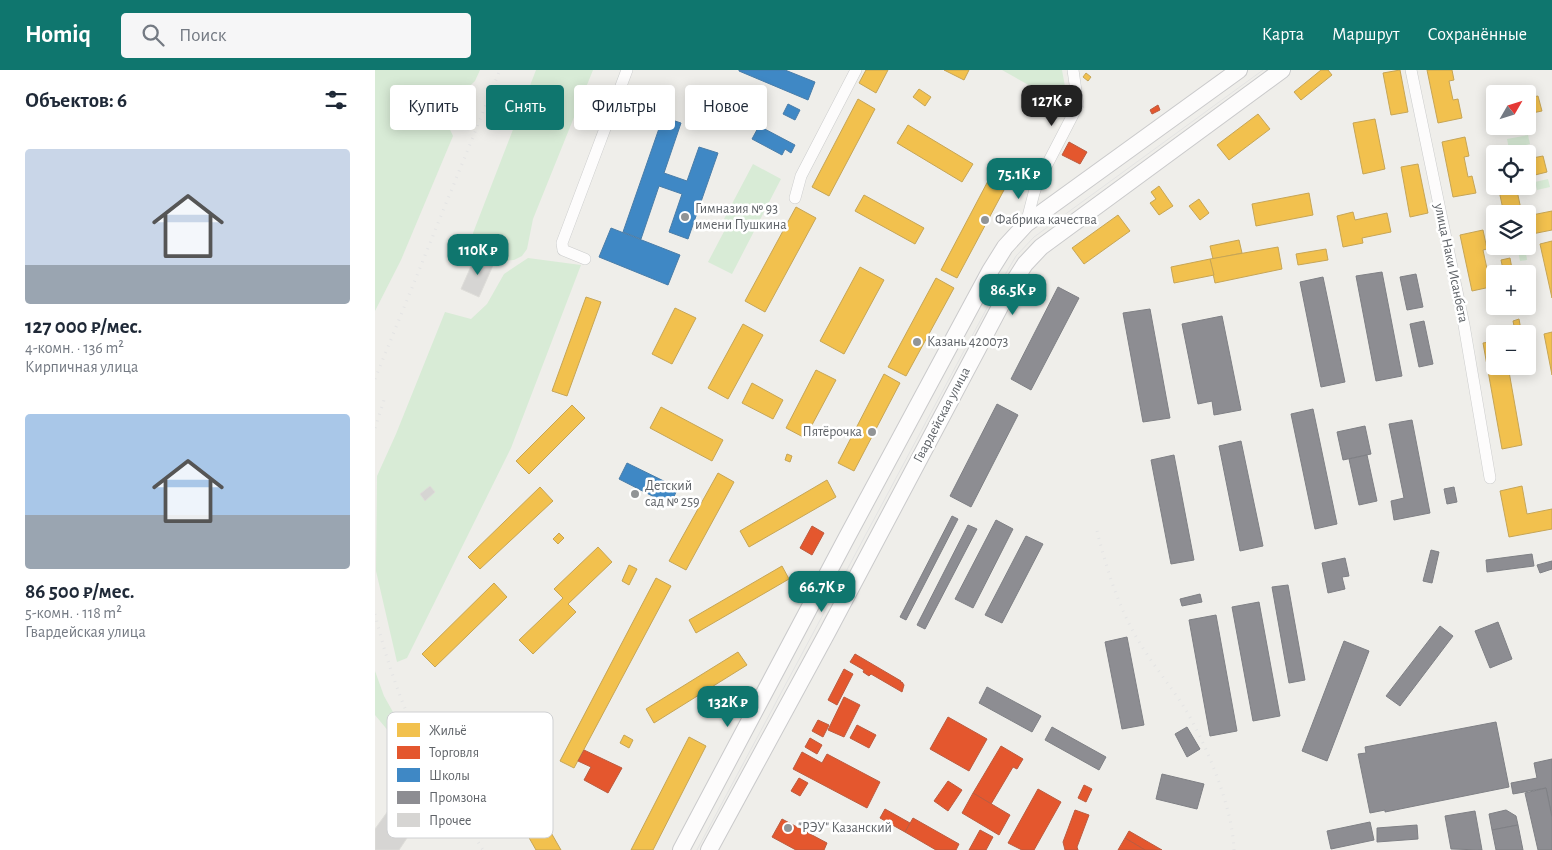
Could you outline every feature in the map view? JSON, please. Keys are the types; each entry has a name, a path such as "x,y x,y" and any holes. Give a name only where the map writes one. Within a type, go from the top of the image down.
{"main road":[{"name":"Гвардейская улица","path":"681,850 990,271 1005,247 1026,224 1239,70"},
{"name":"Гвардейская улица","path":"709,850 1007,294 1025,264 1041,246 1282,70"},
{"path":"803,620 827,633"}],"street":[{"path":"585,259 563,250 562,243 627,70"},
{"path":"795,198 801,176 855,70"},
{"path":"1026,224 1037,184 1078,105 1073,70"},
{"name":"улица Наки Исанбета","path":"1411,70 1464,325 1490,478"}],"green space":[{"path":"375,70 480,70 471,85 390,85 390,130 450,130 453,136 401,260 375,311"},
{"path":"536,70 593,70 587,85 574,85 574,117 533,219 527,249 522,256 514,260 504,261 478,247 474,241 473,233 513,130 564,130 564,85 530,85"},
{"path":"1002,70 1062,70 1066,92 1034,88"},
{"path":"1528,135 1530,144 1508,145 1507,139"},
{"path":"753,164 781,179 732,274 708,262 729,222 724,219"},
{"path":"1548,179 1550,187 1537,190 1536,182"},
{"path":"1519,255 1526,255 1527,260 1520,261"},
{"path":"528,258 581,265 511,448 407,658 397,662 376,571 377,476 445,312 471,319 487,304 504,274"},
{"path":"375,671 384,696 393,712 387,712 387,729 375,715"}],"building: Жильё":[{"path":"866,70 888,70 876,93 859,83"},
{"path":"944,70 969,70 964,80"},
{"path":"1321,70 1328,70 1332,75 1301,100 1294,92"},
{"path":"1400,70 1408,112 1391,115 1383,73"},
{"path":"1427,70 1452,70 1454,80 1449,81 1453,100 1458,99 1462,118 1438,123"},
{"path":"1086,73 1091,77 1088,81 1083,77"},
{"path":"919,89 931,97 925,106 913,97"},
{"path":"1536,96 1538,96 1542,111 1536,112"},
{"path":"858,99 875,109 829,196 812,187"},
{"path":"1258,114 1270,129 1229,160 1217,145"},
{"path":"1375,119 1385,169 1363,174 1353,123"},
{"path":"908,125 973,164 962,182 897,143"},
{"path":"1465,137 1469,156 1464,157 1468,177 1472,176 1476,193 1453,197 1442,142"},
{"path":"1543,156 1547,172 1536,175 1536,157"},
{"path":"1418,164 1428,213 1410,217 1401,167"},
{"path":"988,181 1004,190 957,278 941,270"},
{"path":"1159,186 1173,206 1159,215 1150,203 1156,199 1151,192"},
{"path":"1309,193 1313,215 1256,226 1252,204"},
{"path":"864,195 924,228 915,244 855,211"},
{"path":"1500,195 1518,195 1520,205 1502,205"},
{"path":"1199,199 1209,213 1200,220 1189,206"},
{"path":"796,207 816,218 765,312 745,301"},
{"path":"1552,211 1552,230 1536,233 1536,214"},
{"path":"1353,212 1355,220 1387,213 1391,232 1362,238 1363,243 1343,247 1337,216"},
{"path":"1118,215 1130,231 1084,264 1072,248"},
{"path":"1483,230 1486,244 1486,249 1483,250 1486,265 1486,288 1472,291 1460,235"},
{"path":"1239,240 1242,253 1213,259 1210,246"},
{"path":"1552,241 1552,298 1540,244"},
{"path":"1278,247 1282,269 1215,283 1210,259"},
{"path":"1326,249 1328,260 1298,265 1296,254"},
{"path":"1510,258 1511,265 1502,265 1501,260"},
{"path":"1210,259 1214,275 1174,283 1171,267"},
{"path":"860,267 884,280 844,354 820,341"},
{"path":"936,278 954,288 906,376 888,367"},
{"path":"586,297 601,302 567,396 552,391"},
{"path":"675,308 696,318 672,364 652,354"},
{"path":"1519,319 1520,325 1514,325 1513,321"},
{"path":"743,324 763,335 728,399 708,388"},
{"path":"1552,332 1552,375 1544,334"},
{"path":"1486,342 1486,360 1483,343"},
{"path":"816,370 836,380 805,438 786,428"},
{"path":"884,374 900,383 854,471 838,463"},
{"path":"1489,375 1510,375 1522,445 1502,449"},
{"path":"752,383 783,400 773,419 742,403"},
{"path":"572,405 585,418 529,474 516,461"},
{"path":"661,407 723,440 712,461 650,428"},
{"path":"787,454 792,456 790,462 785,460"},
{"path":"718,473 734,482 686,570 669,561"},
{"path":"827,480 836,497 749,547 740,531"},
{"path":"1522,486 1527,514 1552,509 1552,529 1509,537 1500,491"},
{"path":"540,487 553,501 480,569 468,557"},
{"path":"559,533 564,538 558,544 553,539"},
{"path":"598,547 612,562 568,604 576,612 533,654 519,640 563,598 554,589"},
{"path":"629,565 637,569 629,585 622,581"},
{"path":"782,566 789,579 696,633 689,620"},
{"path":"656,578 671,586 574,768 560,761"},
{"path":"494,583 507,597 435,667 422,654"},
{"path":"738,652 747,665 654,723 646,709"},
{"path":"624,735 633,740 629,748 620,743"},
{"path":"689,737 706,746 653,850 631,850"},
{"path":"553,836 561,850 536,850 529,838 553,838"}],"building: Торговля":[{"path":"1158,105 1160,110 1152,114 1150,110"},
{"path":"1069,142 1087,152 1080,164 1062,155"},
{"path":"812,526 824,533 812,555 800,548"},
{"path":"855,654 901,681 904,685 902,692 871,674 869,676 863,672 864,670 850,662"},
{"path":"844,669 853,674 837,705 828,700"},
{"path":"844,697 860,705 844,737 828,730"},
{"path":"948,717 987,739 969,771 930,749"},
{"path":"818,720 829,725 823,737 812,731"},
{"path":"857,725 876,735 869,748 850,738"},
{"path":"810,738 822,745 817,754 805,747"},
{"path":"1001,746 1023,759 1017,769 1013,767 991,804 973,793"},
{"path":"584,750 622,768 608,793 584,780 591,767 578,761"},
{"path":"802,752 822,763 827,754 880,782 867,808 793,769"},
{"path":"799,778 808,783 800,796 791,791"},
{"path":"948,781 962,790 948,811 934,801"},
{"path":"1084,785 1092,789 1086,802 1078,798"},
{"path":"1038,789 1061,802 1034,850 1022,850 1008,843"},
{"path":"973,793 1010,815 999,835 962,813"},
{"path":"885,809 910,823 905,832 880,818"},
{"path":"1075,810 1089,815 1077,847 1078,850 1065,850 1063,842"},
{"path":"913,818 959,844 956,850 936,850 905,832"},
{"name":"\"РЭУ\" Казанский","path":"782,819 827,843 824,850 796,850 772,837"},
{"path":"980,830 993,837 986,850 969,850"},
{"path":"1129,831 1162,850 1145,850 1125,838"},
{"path":"1125,838 1145,850 1118,850"}],"building: Школы":[{"path":"739,70 785,70 815,82 808,100"},
{"path":"788,104 800,110 795,120 783,114"},
{"path":"675,121 681,123 664,173 687,181 699,147 718,153 688,239 669,232 682,194 659,186 641,239 623,232 658,130 675,130"},
{"path":"757,130 767,130 795,145 791,153 785,149 782,155 752,139"},
{"path":"611,228 680,255 668,285 599,257"},
{"path":"627,463 678,488 670,505 619,479"}],"building: Промзона":[{"path":"1382,272 1402,376 1376,381 1356,276"},
{"path":"1416,274 1423,307 1407,310 1400,277"},
{"path":"1323,277 1345,382 1321,387 1300,282"},
{"path":"1058,287 1079,298 1031,390 1011,379"},
{"path":"1150,309 1170,418 1143,422 1123,313"},
{"path":"1222,316 1241,410 1214,415 1212,401 1198,404 1182,324"},
{"path":"1424,321 1433,364 1419,367 1410,324"},
{"path":"997,404 1018,415 971,507 950,496"},
{"path":"1313,409 1337,524 1315,529 1291,414"},
{"path":"1412,420 1430,513 1394,520 1391,501 1404,498 1389,424"},
{"path":"1365,426 1371,454 1343,460 1337,432"},
{"path":"1241,441 1263,546 1240,551 1219,446"},
{"path":"1174,455 1194,560 1171,564 1151,460"},
{"path":"1367,455 1377,501 1359,505 1349,459"},
{"path":"1454,487 1457,502 1447,504 1444,489"},
{"path":"952,516 958,519 906,620 900,617"},
{"path":"996,520 1013,529 973,608 955,599"},
{"path":"968,525 977,529 925,629 917,625"},
{"path":"1026,536 1043,544 1002,623 985,615"},
{"path":"1431,550 1439,552 1432,583 1423,581"},
{"path":"1532,554 1534,566 1487,572 1486,560"},
{"path":"1345,558 1349,576 1342,577 1345,589 1328,593 1322,563"},
{"path":"1552,561 1552,569 1540,573 1537,565"},
{"path":"1288,585 1305,680 1289,683 1272,587"},
{"path":"1200,594 1202,602 1182,606 1180,599"},
{"path":"1259,602 1280,716 1253,721 1232,607"},
{"path":"1216,615 1237,731 1210,736 1189,620"},
{"path":"1498,622 1512,659 1490,668 1475,631"},
{"path":"1440,626 1453,636 1400,706 1386,696"},
{"path":"1127,637 1144,725 1122,729 1105,642"},
{"path":"1344,641 1369,651 1327,761 1302,751"},
{"path":"987,687 1041,716 1032,732 979,703"},
{"path":"1496,722 1509,787 1385,812 1385,810 1370,813 1358,754 1366,753 1365,747"},
{"path":"1052,727 1106,757 1099,770 1045,740"},
{"path":"1187,727 1200,749 1187,757 1175,734"},
{"path":"1552,759 1552,817 1546,788 1513,794 1511,783 1537,778 1534,763"},
{"path":"1162,774 1204,784 1197,809 1156,799"},
{"path":"1546,788 1552,817 1552,850 1538,850 1525,793"},
{"path":"1506,810 1516,816 1518,825 1492,830 1489,814"},
{"path":"1475,811 1482,850 1451,849 1445,816"},
{"path":"1370,822 1374,840 1331,849 1327,831"},
{"path":"1417,825 1418,839 1377,842 1377,828"},
{"path":"1518,825 1523,850 1496,850 1492,830"}],"building: Прочее":[{"path":"476,255 494,263 479,297 461,289"},
{"path":"430,486 435,492 425,501 420,494"},
{"path":"387,812 387,838 407,838 399,850 375,850 375,829"}],"tram line":[{"path":"697,850 1016,256 1034,237 1263,70"}],"railway":[{"path":"375,379 500,70"},
{"path":"375,428 385,397"},
{"path":"1097,531 1121,607 1145,651 1184,707 1209,757 1224,796 1234,850"},
{"path":"375,614 385,651 406,712"},
{"path":"476,838 483,850"}],"place":[{"name":"Гимназия № 93 имени Пушкина","path":"685,217"},
{"name":"Фабрика качества","path":"985,220"},
{"name":"Казань 420073","path":"917,342"},
{"name":"Пятёрочка","path":"872,432"},
{"name":"Детский сад № 259","path":"635,494"},
{"name":"\"РЭУ\" Казанский","path":"788,828"}]}
